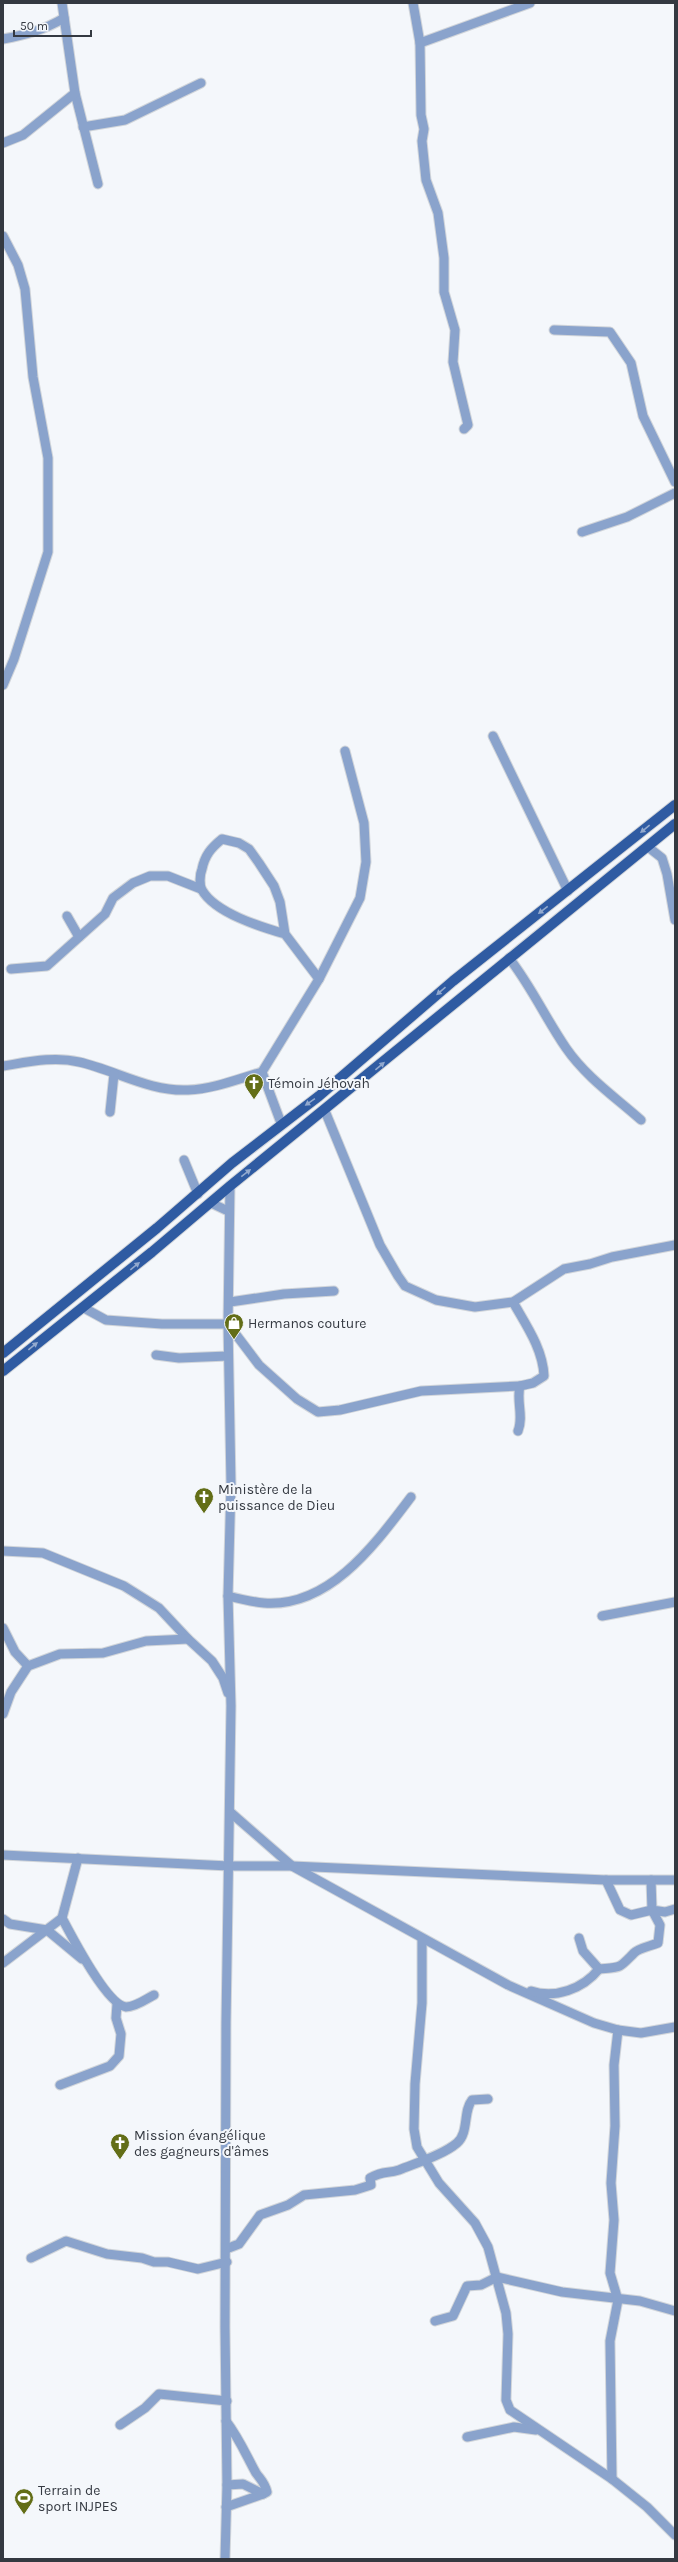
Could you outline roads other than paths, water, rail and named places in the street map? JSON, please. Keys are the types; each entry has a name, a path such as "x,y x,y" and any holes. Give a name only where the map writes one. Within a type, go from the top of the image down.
{"main road":[{"path":"3,1353 198,1194 232,1162 281,1123 319,1096 453,981 675,805"},
{"path":"3,1371 84,1308 212,1203 230,1186 325,1111 509,958 675,824"}],"street":[{"path":"62,3 75,93 98,184"},
{"path":"413,3 420,43 421,115 424,129 422,141 426,180 438,213 444,258 444,292 455,330 453,362 468,425 464,429"},
{"path":"420,43 530,3"},
{"path":"3,39 32,33 50,27 64,18"},
{"path":"83,127 125,120 200,83"},
{"path":"3,143 23,135 75,93"},
{"path":"3,236 18,265 25,289 33,377 48,458 48,552 14,659 3,685"},
{"path":"554,330 610,332 631,363 643,416 675,482"},
{"path":"582,532 627,517 675,493"},
{"path":"493,736 535,827 568,891"},
{"path":"3,1066 58,1059 78,1062 164,1088 188,1090 218,1085 262,1072 319,979 360,898 366,862 364,824 345,750"},
{"path":"201,889 201,873 204,858 211,847 222,839 239,843 249,849 274,886 280,902 285,934 319,979"},
{"path":"648,846 662,858 667,874 675,920"},
{"path":"11,969 47,966 105,914 113,898 133,883 150,876 168,876 201,889 209,899 236,916 285,934"},
{"path":"67,916 79,937"},
{"path":"509,958 527,983 575,1060 585,1072 641,1120"},
{"path":"262,1072 281,1123"},
{"path":"110,1112 114,1074"},
{"path":"325,1111 380,1245 406,1286 436,1300 475,1307 513,1302 564,1269 590,1264 612,1257 675,1245"},
{"path":"184,1160 198,1194"},
{"path":"225,2559 227,2485 225,2327 226,2023 232,1706 228,1596 231,1484 228,1356 230,1302 228,1211 230,1186"},
{"path":"212,1203 228,1211"},
{"path":"230,1302 284,1294 334,1291"},
{"path":"228,1324 259,1365 297,1399 318,1412 340,1410 421,1391 520,1386 542,1379 544,1367 534,1338 513,1302"},
{"path":"84,1308 106,1320 162,1324 228,1324"},
{"path":"156,1355 179,1358 228,1356"},
{"path":"518,1431 522,1422 519,1392 520,1386"},
{"path":"228,1596 264,1603 291,1601 312,1594 360,1560 411,1497"},
{"path":"3,1551 43,1552 124,1586 159,1608 188,1639 212,1661 224,1678 232,1706"},
{"path":"602,1616 675,1602"},
{"path":"3,1628 15,1652 28,1666"},
{"path":"3,1714 11,1692 28,1666 60,1654 103,1654 146,1641 188,1639"},
{"path":"230,1812 292,1866 508,1985 573,2014 618,2030 640,2032 675,2027"},
{"path":"3,1855 229,1866 292,1866 606,1880 675,1880"},
{"path":"3,1963 62,1918 78,1858"},
{"path":"606,1880 620,1910 631,1915 652,1910 665,1912 675,1909"},
{"path":"508,1985 537,1993 553,1995 565,1992 592,1978 599,1969 618,1968 626,1963 634,1953 658,1943 660,1925 652,1910 651,1880"},
{"path":"62,1918 86,1962 117,2004 126,2007 135,2005 154,1995"},
{"path":"3,1919 10,1924 47,1930 86,1962"},
{"path":"422,1938 422,2003 414,2129 417,2147 451,2197 475,2223 488,2247 497,2277 508,2334 506,2400 510,2410 612,2479 647,2507 675,2535"},
{"path":"579,1938 583,1951 599,1969"},
{"path":"553,1995 573,2014"},
{"path":"60,2085 110,2066 119,2056 121,2034 116,2018 117,2004"},
{"path":"612,2479 610,2341 618,2300 610,2273 614,2220 611,2183 615,2126 613,2094 618,2030"},
{"path":"226,2248 239,2244 260,2215 288,2205 304,2195 355,2190 371,2185 370,2178 382,2171 398,2170 425,2159 458,2142 465,2128 469,2105 472,2100 488,2099"},
{"path":"31,2258 66,2241 83,2244 107,2254 142,2258 154,2262 168,2262 198,2269 226,2262"},
{"path":"435,2321 453,2316 467,2286 481,2285 497,2277 562,2292 618,2300 640,2301 675,2311"},
{"path":"120,2425 145,2408 158,2394 227,2401"},
{"path":"226,2421 238,2436 257,2474 264,2481 267,2492 226,2507"},
{"path":"467,2437 514,2427 540,2430"},
{"path":"227,2485 243,2484 263,2494"}],"place":[{"name":"Témoin Jéhovah","path":"254,1100"},
{"name":"Hermanos couture","path":"234,1340"},
{"name":"Ministère de la puissance de Dieu","path":"204,1514"},
{"name":"Mission évangélique des gagneurs d'âmes","path":"120,2160"},
{"name":"Terrain de sport INJPES","path":"24,2515"}]}
